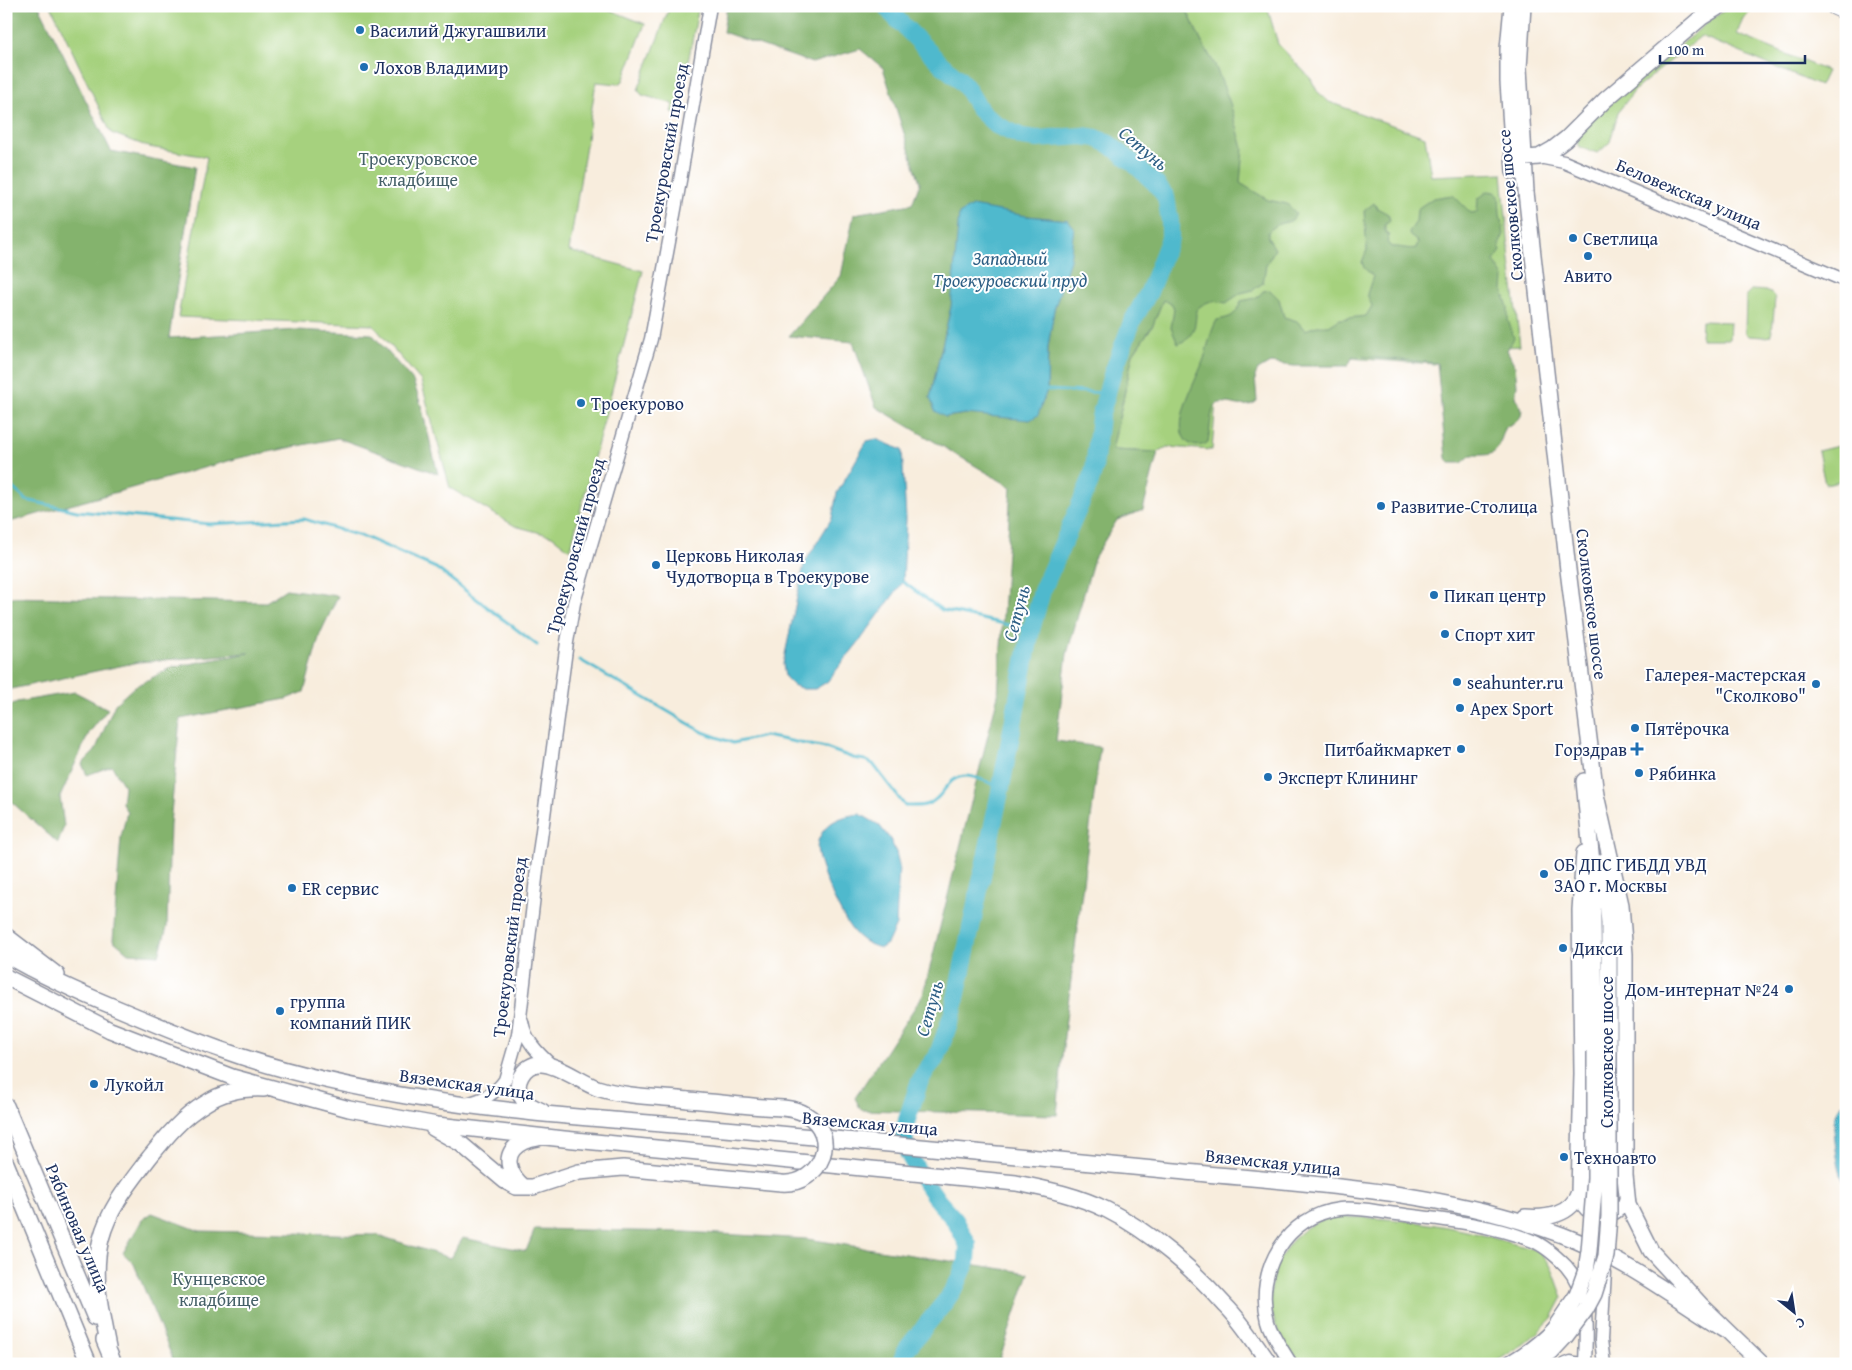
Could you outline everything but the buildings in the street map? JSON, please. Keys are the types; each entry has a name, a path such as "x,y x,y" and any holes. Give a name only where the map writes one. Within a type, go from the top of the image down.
{"highway":[{"path":"1835,6 1846,11"}],"main road":[{"name":"Сколковское шоссе","path":"1523,6 1519,68 1526,192 1598,810 1620,896 1624,944 1625,1176 1627,1199"},
{"path":"1525,158 1566,139 1605,100 1707,12 1720,6"},
{"name":"Сколковское шоссе","path":"1510,11 1508,82 1525,158 1523,262 1585,785"},
{"path":"1509,1364 1560,1333 1586,1309 1594,1294 1606,1256 1609,1216 1602,1051 1592,863 1585,785"},
{"path":"1508,1216 1536,1218 1552,1216 1564,1211 1574,1203 1579,1192 1582,1074 1580,910 1585,785"},
{"path":"1534,1364 1552,1351 1577,1295 1586,1270 1589,1251 1595,1178 1609,923 1598,810"},
{"path":"6,936 83,994"},
{"name":"Вяземская улица","path":"6,955 36,973 83,994 221,1050 282,1069 353,1086 464,1105 878,1142 1324,1186 1453,1204 1508,1216 1567,1236 1612,1257 1725,1329"},
{"path":"6,978 110,1030 232,1076 349,1109 418,1121 543,1137 876,1168 1016,1183 1059,1192 1107,1210 1149,1235 1191,1271 1227,1306 1270,1364"},
{"path":"418,1121 442,1132 461,1144 516,1187 526,1188 540,1186 579,1172 623,1168 794,1183 806,1178 819,1164 824,1152 824,1139 819,1127 811,1118 793,1110 619,1093 579,1081 545,1065 529,1067 520,1077 518,1089 528,1104 545,1113"},
{"path":"108,1348 98,1301 97,1274 101,1240 110,1214 123,1192 170,1132 184,1118 206,1102 226,1093 256,1089 288,1091"},
{"name":"Рябиновая улица","path":"9,1112 114,1364"},
{"path":"526,1188 516,1180 511,1172 510,1154 524,1142 543,1137"},
{"path":"6,1163 89,1364"},
{"name":"Вяземская улица","path":"1627,1199 1651,1251 1725,1329 1762,1364"}],"street":[{"name":"Троекуровский проезд","path":"501,1086 505,1080 518,1035 538,861 567,642 574,603 651,339 710,6"},
{"name":"Беловежская улица","path":"1525,158 1564,162 1846,281"},
{"path":"521,1015 528,1040 545,1065"},
{"path":"518,1035 525,1050 545,1065"},
{"path":"518,1035 518,1089"},
{"path":"464,1105 487,1097 517,1071 529,1065 545,1065"},
{"path":"1579,1192 1580,1200 1584,1207 1594,1215 1610,1216 1617,1212 1627,1199"},
{"path":"1291,1364 1268,1322 1264,1292 1266,1276 1278,1248 1293,1231 1312,1218 1341,1208 1452,1220 1534,1242 1552,1253 1567,1268 1578,1285 1583,1299 1586,1317 1585,1364"},
{"path":"1604,1364 1601,1340 1606,1256"},
{"path":"1565,1364 1571,1362 1580,1364"}],"green space":[{"path":"6,6 39,6 111,151 195,167 169,338 297,330 372,334 413,381 438,474 338,438 239,458 6,523"},
{"name":"Троекуровское кладбище","path":"51,6 600,6 645,24 623,81 619,84 596,82 569,251 643,271 570,550 552,536 515,526 450,488 421,381 373,325 178,317 207,157 149,147 111,133"},
{"path":"670,6 699,6 679,108 675,113 671,112 673,104 642,95 638,90"},
{"path":"727,6 1185,6 1201,41 1215,65 1230,103 1243,148 1240,183 1268,200 1287,204 1296,213 1292,220 1279,224 1268,232 1268,238 1275,249 1266,265 1263,283 1253,290 1241,293 1226,303 1218,301 1203,304 1196,310 1195,326 1191,334 1178,344 1171,328 1174,309 1172,304 1163,300 1153,325 1133,354 1112,450 1158,452 1143,510 1117,520 1094,558 1067,654 1056,741 1100,747 1064,1036 1057,1115 861,1110 855,1098 923,995 998,695 1011,487 876,407 853,342 789,336 841,276 854,214 912,204 920,183 883,68 860,49 812,63 723,32","holes":["1027,216 1068,220 1048,347 1047,390 965,414 945,417 930,398 951,307"]},
{"path":"1185,6 1267,6 1278,44 1311,79 1317,91 1329,102 1425,137 1431,176 1502,173 1520,346 1449,351 1434,364 1220,349 1212,450 1167,447 1158,452 1112,450 1133,354 1153,325 1215,65 1201,41"},
{"path":"1731,6 1758,6 1743,18 1737,34 1827,71 1820,86 1701,36 1636,89 1618,112 1610,142 1598,153 1578,146 1577,138 1580,129 1709,21"},
{"path":"1488,191 1494,192 1499,196 1504,234 1499,245 1501,251 1494,261 1504,277 1503,290 1508,308 1508,320 1514,338 1507,350 1515,366 1517,385 1515,397 1522,409 1521,416 1517,421 1506,427 1496,451 1488,455 1471,455 1462,463 1450,463 1446,458 1437,363 1353,356 1348,366 1294,366 1270,363 1258,370 1255,376 1257,401 1245,405 1221,403 1216,405 1212,413 1208,442 1204,444 1192,445 1184,437 1181,428 1185,405 1217,320 1233,315 1241,301 1254,298 1263,291 1270,290 1279,299 1284,317 1297,321 1305,330 1317,326 1329,326 1340,319 1366,316 1372,306 1367,294 1373,276 1364,268 1362,262 1367,250 1364,211 1374,203 1377,208 1388,214 1390,220 1385,224 1385,231 1389,236 1387,242 1391,247 1410,249 1416,248 1418,242 1410,236 1409,232 1416,222 1417,209 1433,198 1453,195 1471,213 1477,212 1478,199"},
{"path":"1752,290 1769,292 1774,296 1772,332 1770,336 1748,336 1745,333 1746,296"},
{"path":"1702,321 1730,322 1729,339 1701,339"},
{"path":"1838,446 1846,480 1825,484 1818,451"},
{"path":"286,589 338,596 320,634 304,692 286,699 180,719 170,824 167,927 159,955 128,953 113,940 121,837 127,812 122,803 124,786 112,766 87,775 82,764 95,751 115,704 134,687 173,667 249,653 139,662 11,689 6,692 6,597 266,602"},
{"path":"75,692 108,709 89,733 60,797 64,826 58,843 6,797 6,707 17,702"},
{"name":"Кунцевское кладбище","path":"152,1213 200,1231 377,1235 450,1258 463,1238 526,1251 535,1229 685,1232 807,1239 1029,1273 998,1364 175,1364 134,1264 123,1253 142,1220"},
{"path":"1336,1217 1426,1223 1470,1232 1531,1249 1541,1254 1549,1263 1563,1297 1552,1318 1537,1333 1524,1344 1492,1364 1299,1364 1277,1329 1273,1316 1271,1289 1274,1276 1278,1263 1285,1251 1303,1230 1316,1222"}],"water":[{"name":"Западный Троекуровский пруд","path":"972,206 1027,216 1068,220 1074,227 1070,260 1054,310 1048,347 1047,390 1038,415 1030,420 965,414 945,417 935,411 930,398 951,307 959,214"},
{"path":"876,439 902,450 906,519 903,582 827,682 815,689 803,689 793,685 785,677 783,664 804,564 832,518 837,493 867,441"},
{"path":"860,814 879,825 890,839 899,865 896,925 887,944 881,948 869,944 855,934 847,923 823,873 817,849 821,834 829,825 840,818"},
{"path":"1842,1104 1846,1104 1846,1185 1838,1164 1834,1124 1835,1114"}],"waterway":[{"name":"Сетунь","path":"887,6 892,14 941,64 958,78 980,110 996,125 1022,137 1037,139 1083,136 1096,138 1109,144 1156,184 1166,197 1170,221 1170,238 1149,292 1132,322 1112,375 1100,417 1094,469 1090,482 1042,591 1031,630 1001,787 953,1012 937,1057 926,1070 919,1083 904,1129 905,1143 909,1155 938,1201 955,1220 968,1245 967,1261 956,1286 905,1351 901,1364"},
{"path":"1047,390 1107,393"},
{"path":"6,482 26,500 77,511 210,524 304,519 367,538 436,568 537,645"},
{"path":"903,582 942,610 1031,630"},
{"path":"580,660 703,732 733,743 765,736 826,748 853,758 865,760 873,764 905,806 922,806 934,801 950,783 961,777 968,776 981,779 1001,787"}],"place":[{"name":"Василий Джугашвили","path":"360,30"},
{"name":"Лохов Владимир","path":"364,67"},
{"name":"Светлица","path":"1573,238"},
{"name":"Авито","path":"1588,256"},
{"name":"Троекурово","path":"581,403"},
{"name":"Развитие-Столица","path":"1381,506"},
{"name":"Церковь Николая Чудотворца в Троекурове","path":"656,565"},
{"name":"Пикап центр","path":"1434,595"},
{"name":"Спорт хит","path":"1445,634"},
{"name":"seahunter.ru","path":"1457,682"},
{"name":"Галерея-мастерская \"Сколково\"","path":"1816,684"},
{"name":"Apex Sport","path":"1460,708"},
{"name":"Пятёрочка","path":"1635,728"},
{"name":"Питбайкмаркет","path":"1461,749"},
{"name":"Горздрав","path":"1637,749"},
{"name":"Рябинка","path":"1639,773"},
{"name":"Эксперт Клининг","path":"1268,777"},
{"name":"ОБ ДПС ГИБДД УВД ЗАО г. Москвы","path":"1544,874"},
{"name":"ER сервис","path":"292,888"},
{"name":"Дикси","path":"1563,948"},
{"name":"Дом-интернат №24","path":"1789,989"},
{"name":"группа компаний ПИК","path":"280,1011"},
{"name":"Лукойл","path":"94,1084"},
{"name":"Техноавто","path":"1564,1157"}]}
